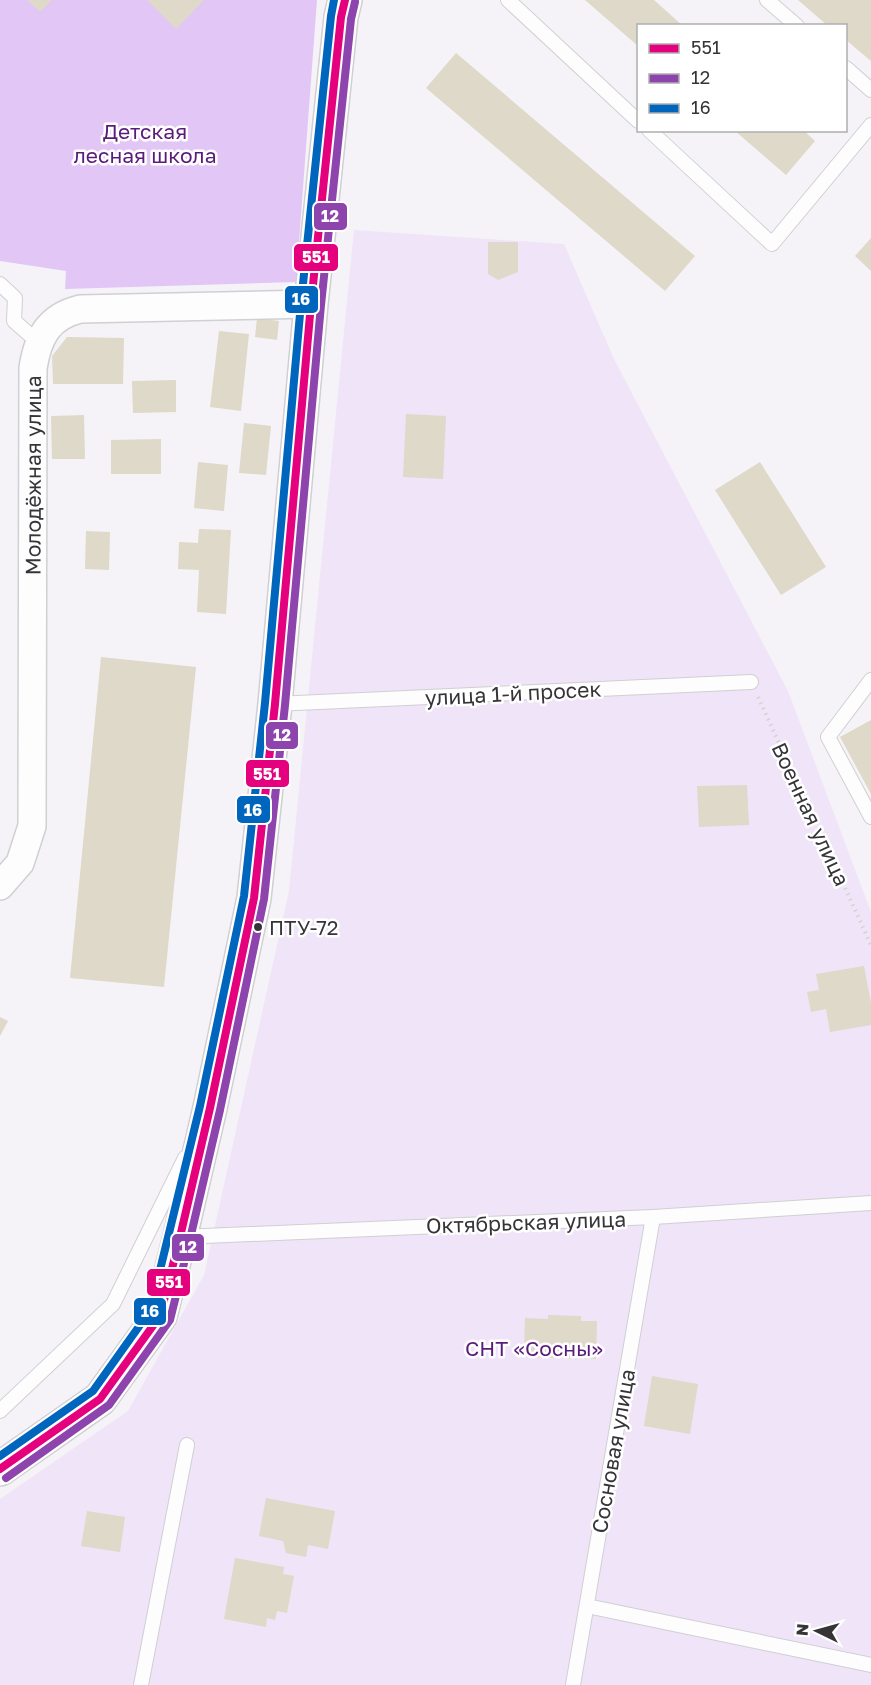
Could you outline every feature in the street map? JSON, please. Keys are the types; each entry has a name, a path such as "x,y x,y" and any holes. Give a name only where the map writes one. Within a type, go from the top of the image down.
{"street":[{"path":"0,1469 100,1399 160,1316 180,1237 254,898 276,704 311,304 341,17 345,0"},
{"name":"Молодёжная улица","path":"0,886 20,863 32,826 33,368 39,342 46,329 56,319 68,312 80,309 311,304"}],"lane":[{"path":"508,0 637,119"},
{"path":"767,0 794,24"},
{"path":"847,69 871,90"},
{"path":"651,132 772,244 871,125"},
{"path":"0,284 15,298 14,321 39,342"},
{"path":"871,680 828,737 871,817"},
{"name":"улица 1-й просек","path":"276,704 751,682"},
{"path":"0,1411 113,1304 210,1107"},
{"name":"Октябрьская улица","path":"180,1237 653,1217 871,1203"},
{"name":"Сосновая улица","path":"573,1685 653,1217"},
{"path":"141,1685 187,1445"},
{"path":"587,1606 871,1665"}],"path":[{"name":"Военная улица","path":"751,682 871,945"}],"green space":[{"name":"Детская лесная школа","path":"0,0 317,0 296,282 65,289 66,271 0,261"},
{"name":"СНТ «Сосны»","path":"354,230 564,244 614,359 788,691 871,912 871,1685 0,1685 0,1499 128,1411 204,1275 289,891"}],"building":[{"path":"27,0 52,0 40,12"},
{"path":"147,0 204,0 176,29"},
{"path":"585,0 654,0 681,24 637,24 637,45"},
{"path":"798,0 871,0 871,61 847,41 847,24 826,24"},
{"path":"456,53 695,256 665,291 426,88"},
{"path":"736,132 805,132 815,141 786,175"},
{"path":"871,238 871,271 855,256"},
{"path":"488,242 518,242 518,272 498,280 488,274"},
{"path":"257,318 279,321 277,340 255,337"},
{"path":"219,331 249,334 241,411 210,407"},
{"path":"67,337 124,338 123,384 53,384 52,356"},
{"path":"176,380 176,412 133,413 132,381"},
{"path":"406,414 446,416 443,479 403,477"},
{"path":"84,415 85,459 52,459 51,416"},
{"path":"244,423 271,426 266,475 239,473"},
{"path":"161,439 161,474 111,474 111,440"},
{"path":"198,462 228,465 224,511 194,508"},
{"path":"760,462 826,567 781,595 715,490"},
{"path":"199,529 231,530 226,614 197,612 199,570 178,569 179,542 198,543"},
{"path":"86,531 110,532 109,570 85,569"},
{"path":"101,657 196,667 164,987 70,978"},
{"path":"871,720 871,794 840,737"},
{"path":"747,785 749,825 699,827 697,786"},
{"path":"864,966 871,1003 871,1025 830,1032 826,1009 811,1012 807,992 819,990 816,974"},
{"path":"0,1017 8,1021 0,1036"},
{"path":"548,1315 581,1316 581,1321 597,1321 596,1359 524,1357 525,1318 548,1319"},
{"path":"652,1376 698,1384 690,1434 644,1426"},
{"path":"266,1498 335,1511 328,1549 308,1545 306,1557 286,1553 283,1541 259,1536"},
{"path":"87,1511 125,1517 120,1552 81,1546"},
{"path":"235,1558 284,1567 283,1574 294,1576 287,1613 277,1611 275,1620 267,1618 266,1627 224,1619"}],"transit line":[{"name":"16","path":"0,1456 93,1391 150,1311 200,1106 244,896 265,703 301,303 334,0"},
{"name":"551","path":"0,1469 100,1399 160,1316 180,1237 254,898 275,704 311,304 341,17 345,0"},
{"name":"12","path":"6,1478 109,1405 170,1320 190,1239 220,1110 264,899 285,705 321,305 351,19 355,2"}],"place":[{"name":"ПТУ-72","path":"258,927"}]}
